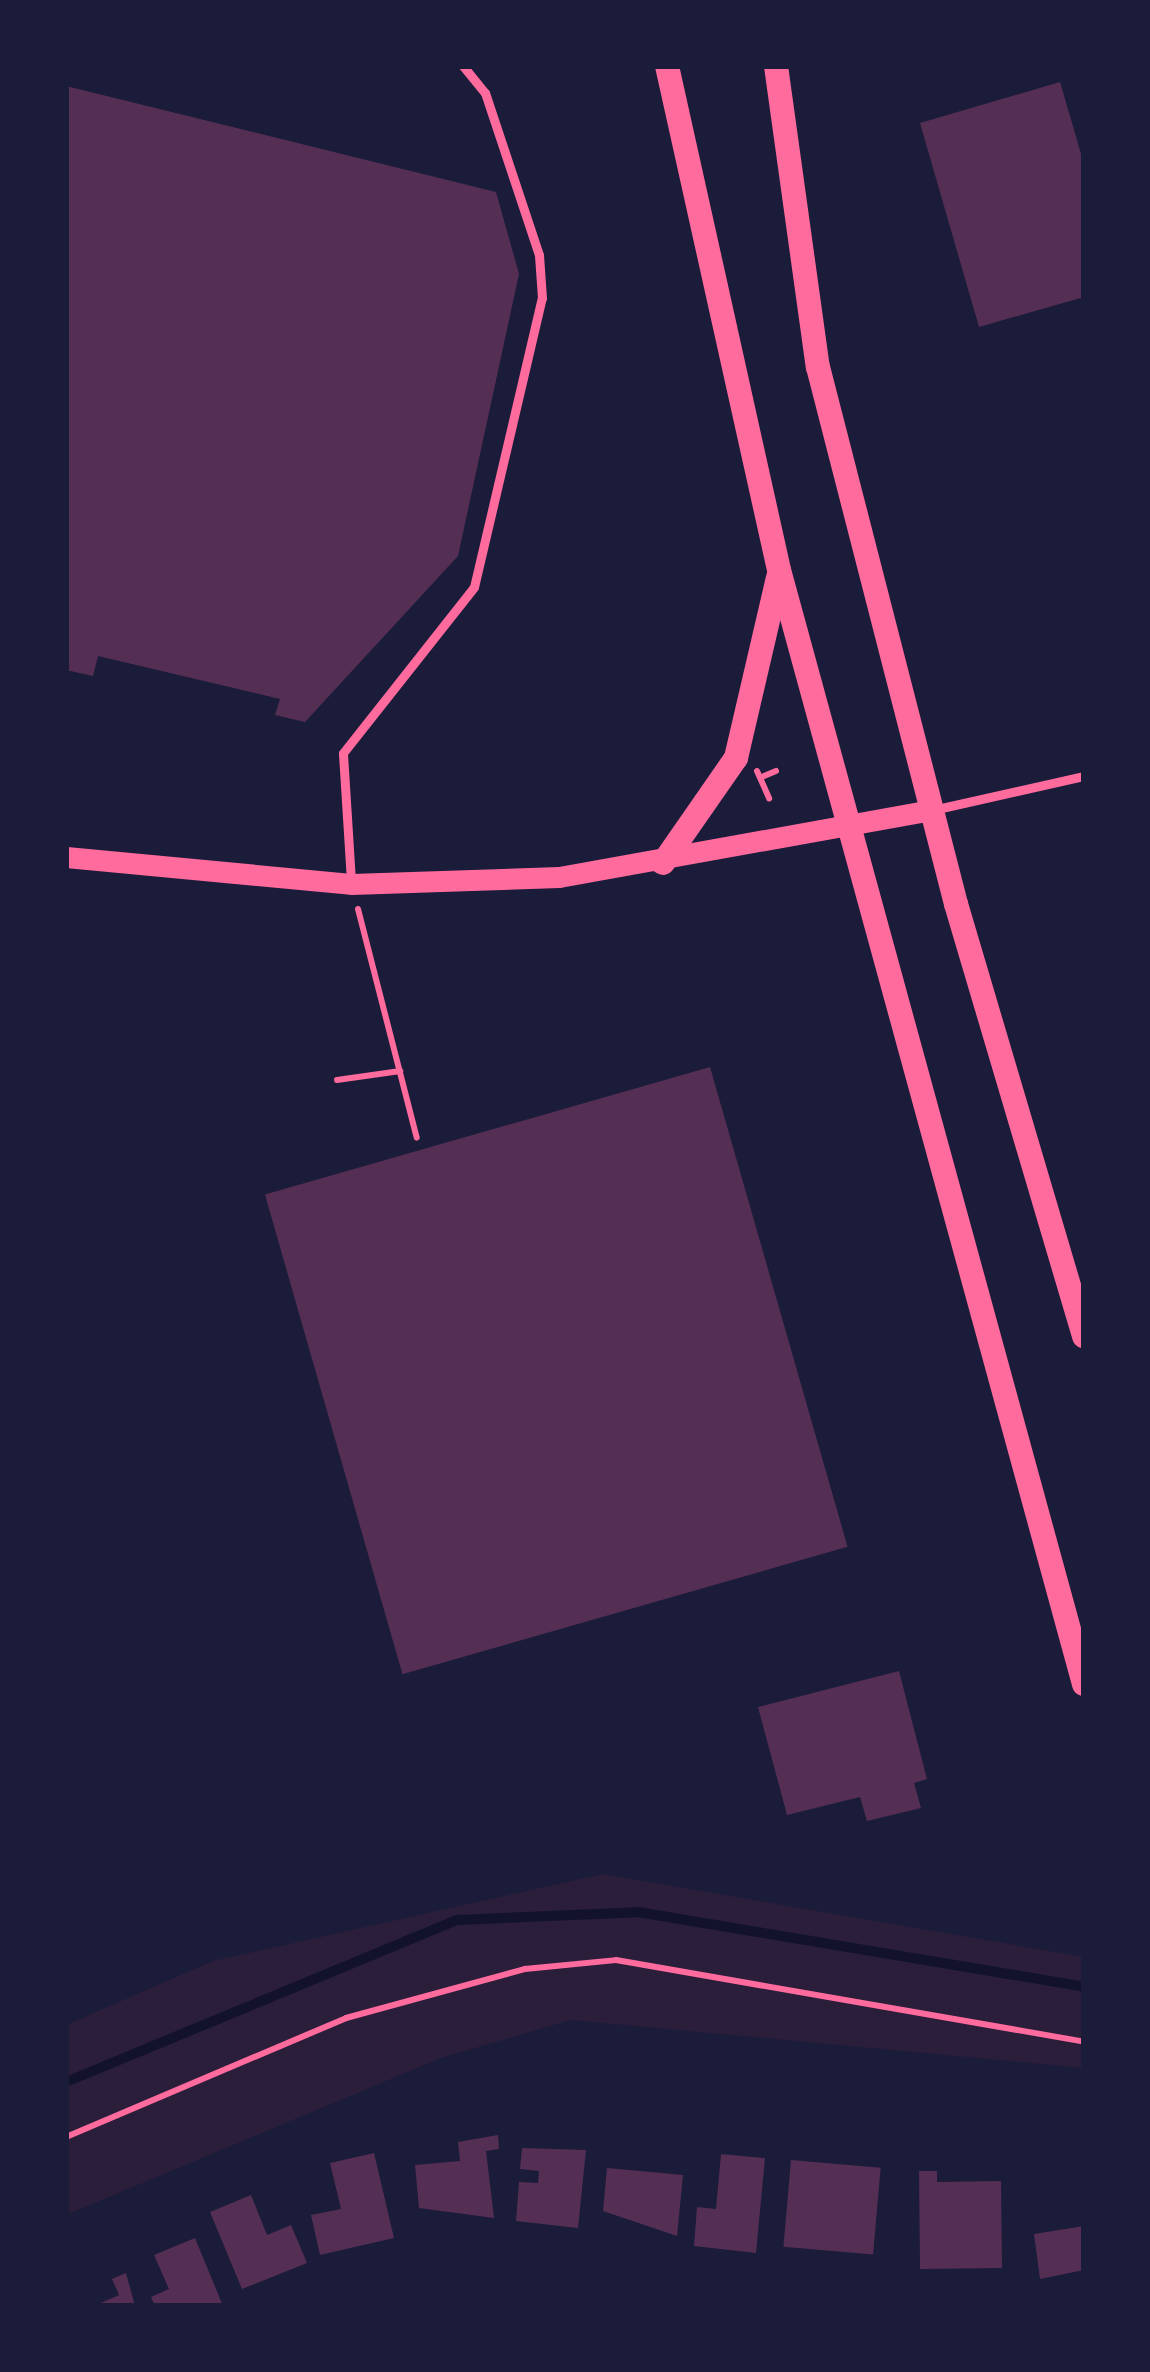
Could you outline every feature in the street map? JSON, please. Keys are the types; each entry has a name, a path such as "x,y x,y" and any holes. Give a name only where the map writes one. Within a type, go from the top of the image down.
{"main road":[{"path":"667,66 779,570 1084,1684"},
{"path":"776,66 818,368 932,810 1084,1336"},
{"path":"663,863 736,758 779,570"}],"street":[{"path":"66,857 351,884 663,863 932,810"}],"lane":[{"path":"351,884 343,753 474,587 542,298 539,255 485,93 463,66"},
{"path":"932,810 1084,776"}],"path":[{"path":"769,798 764,776 776,771"},
{"path":"351,884 417,1138"},
{"path":"338,1080 400,1071"},
{"path":"66,2137 346,2018 525,1969 616,1960 752,1975 1084,2042"}],"shaded area":[{"path":"603,1874 1084,1957 1084,2068 571,2020 441,2058 66,2215 66,2025 213,1961"}],"building":[{"path":"1060,82 1084,164 1084,297 979,327 920,123"},
{"path":"66,86 496,192 519,274 458,556 305,722 275,715 280,699 98,656 93,676 66,670"},
{"path":"710,1067 848,1547 402,1674 265,1195"},
{"path":"899,1671 927,1779 914,1783 921,1808 867,1821 860,1797 787,1815 758,1707"},
{"path":"498,2135 499,2149 486,2151 494,2218 419,2208 415,2165 460,2161 458,2142"},
{"path":"522,2148 586,2150 578,2228 516,2221 519,2182 538,2183 539,2171 520,2169"},
{"path":"374,2153 394,2238 320,2255 311,2215 341,2209 330,2163"},
{"path":"721,2154 765,2158 756,2253 694,2246 697,2207 716,2209"},
{"path":"791,2160 881,2168 873,2255 783,2247"},
{"path":"607,2168 683,2175 677,2236 603,2211"},
{"path":"919,2171 937,2171 937,2182 1001,2181 1002,2268 920,2269"},
{"path":"251,2195 267,2235 291,2225 307,2263 242,2289 210,2212"},
{"path":"1084,2226 1084,2270 1040,2279 1034,2234"},
{"path":"195,2238 223,2306 155,2306 151,2297 169,2289 154,2255"},
{"path":"126,2273 135,2306 94,2306 119,2295 112,2279"}],"waterway":[{"path":"66,2082 458,1920 638,1912 1084,1987"}]}
